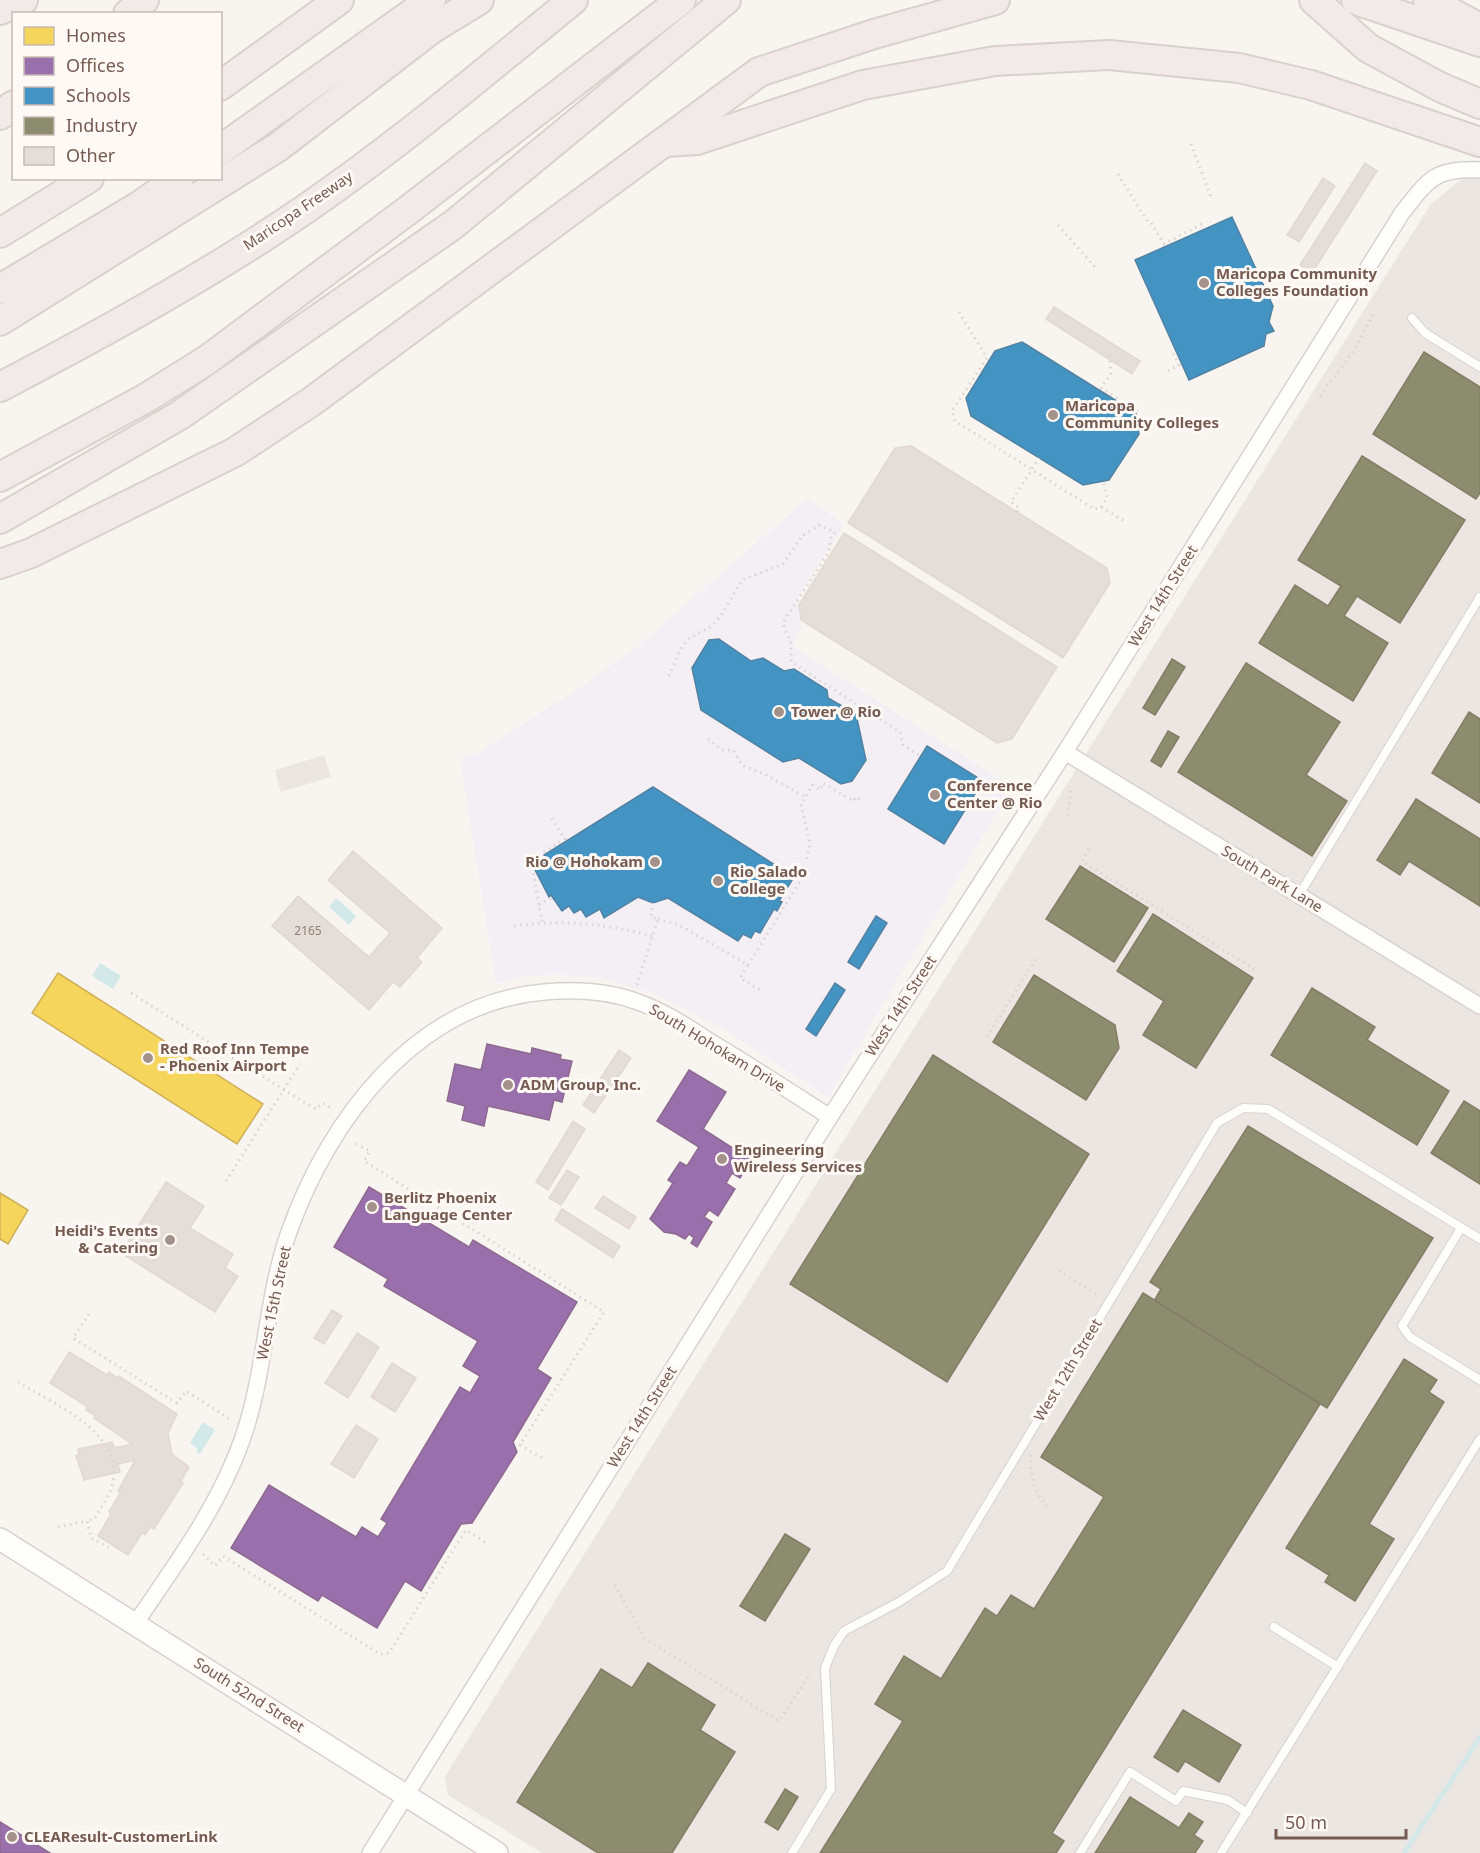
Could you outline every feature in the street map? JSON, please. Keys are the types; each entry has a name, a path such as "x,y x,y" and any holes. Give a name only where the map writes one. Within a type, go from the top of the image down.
{"highway":[{"path":"0,10 23,0"},
{"path":"130,12 144,0"},
{"path":"222,85 339,0"},
{"path":"222,149 432,14 479,0"},
{"name":"Maricopa Freeway","path":"0,387 111,329 272,231 382,153 573,0"},
{"path":"0,477 147,398 207,360 388,225 681,0"},
{"path":"0,519 180,415 453,225 726,0"},
{"path":"0,564 42,548 234,452 311,402 759,72 874,34 995,0"},
{"path":"1314,0 1368,48 1440,87 1480,104"},
{"path":"1428,0 1480,27"},
{"path":"1369,4 1480,42"},
{"path":"0,321 278,147 432,14"},
{"path":"665,142 696,140 863,85 995,61 1109,55 1239,68 1311,85 1480,142"},
{"path":"0,233 86,180"},
{"path":"0,289 139,206 176,180"}],"main road":[{"name":"South 52nd Street","path":"0,1539 497,1853"}],"street":[{"name":"West 14th Street","path":"370,1853 830,1117 1065,752 1402,213 1429,179 1446,171 1480,170"},
{"name":"South Park Lane","path":"1065,752 1480,1006"},
{"name":"South Hohokam Drive","path":"527,993 567,990 602,992 638,1002 670,1017 830,1117"},
{"name":"West 15th Street","path":"135,1624 200,1528 222,1490 251,1415 270,1308 289,1232 309,1185 347,1120 397,1059 430,1031 494,1000 527,993"}],"lane":[{"path":"1412,318 1425,333 1480,367"},
{"path":"1299,896 1480,597"},
{"name":"West 12th Street","path":"792,1853 831,1789 825,1668 834,1646 844,1631 899,1602 947,1570 1217,1123 1243,1108 1268,1109 1480,1239"},
{"path":"1461,1228 1402,1326 1410,1337 1480,1380"},
{"path":"1221,1853 1480,1439"},
{"path":"1274,1626 1338,1667"},
{"path":"1080,1853 1130,1772 1176,1801 1183,1791 1227,1800 1246,1813"}],"path":[{"path":"1191,144 1211,197"},
{"path":"1118,174 1164,244 1202,224"},
{"path":"1059,225 1095,267"},
{"path":"959,312 987,358 957,403 953,417 960,425 1094,509 1101,507 1107,498 1103,481"},
{"path":"1320,396 1350,356 1374,313"},
{"path":"1168,371 1179,365 1173,353"},
{"path":"1109,355 1111,374 1101,388 1140,413"},
{"path":"1017,512 1019,508 1011,502 1039,458"},
{"path":"1101,507 1126,522"},
{"path":"669,676 680,650 688,639 712,626 721,616 742,580 783,564 802,536 819,525 835,532 831,538 829,552 784,621 783,628 791,642 791,662 900,732 903,746 921,756"},
{"path":"708,739 722,750 733,750 743,766 765,774 806,798"},
{"path":"807,859 810,844 801,805 812,785 820,790 824,783 853,801 856,797 861,800"},
{"path":"1068,816 1071,787"},
{"path":"542,922 531,860 565,838 550,816"},
{"path":"1089,849 1082,861 1257,970"},
{"path":"762,991 740,978 806,872"},
{"path":"539,905 553,897"},
{"path":"653,903 651,917 679,925 748,965"},
{"path":"637,985 658,919"},
{"path":"514,926 542,922 600,923 653,936"},
{"path":"987,1037 1037,957"},
{"path":"131,993 316,1109 323,1103 333,1109"},
{"path":"226,1181 300,1064"},
{"path":"356,1144 370,1151 364,1161 604,1312 520,1445 542,1458"},
{"path":"1059,1271 1101,1297"},
{"path":"89,1314 72,1338 177,1403 186,1391 231,1419"},
{"path":"18,1382 96,1431 108,1447 114,1478 112,1489 95,1518 58,1527"},
{"path":"1031,1454 1031,1472 1035,1490 1050,1510"},
{"path":"87,1521 91,1538 110,1548"},
{"path":"202,1554 215,1566 223,1556 380,1654 389,1653 466,1530 488,1544"},
{"path":"615,1585 645,1639 779,1721 809,1676"}],"shaded area":[{"path":"1480,177 1480,1853 542,1853 448,1795 445,1776 1430,205 1461,179"},
{"name":"Rio Salado College","path":"808,498 844,525 797,599 801,626 792,646 1012,787 828,1097 723,1029 658,995 600,978 556,974 513,978 496,984 460,759 476,754 578,689 637,647"},
{"path":"324,755 331,777 281,792 275,770"},
{"path":"336,898 356,916 349,925 329,907"},
{"path":"100,963 121,976 113,989 92,976"},
{"path":"203,1422 215,1430 200,1454 196,1452 198,1449 190,1443"}],"building: Homes":[{"name":"Red Roof Inn Tempe - Phoenix Airport","path":"58,973 263,1104 237,1144 32,1013"},
{"path":"0,1193 28,1210 8,1244 0,1239"}],"building: Offices":[{"name":"ADM Group, Inc.","path":"487,1044 531,1054 532,1048 561,1055 560,1059 572,1061 562,1102 554,1100 549,1120 488,1106 484,1126 462,1120 465,1106 447,1101 455,1064 481,1070"},
{"name":"Engineering Wireless Services","path":"689,1070 726,1092 703,1129 745,1156 748,1152 754,1155 740,1178 732,1173 726,1183 735,1189 718,1216 709,1210 704,1217 712,1222 697,1247 691,1243 694,1238 689,1234 685,1239 676,1234 664,1232 650,1219 673,1183 668,1180 680,1162 687,1166 699,1147 657,1121"},
{"path":"369,1187 469,1247 473,1240 577,1302 537,1369 551,1378 513,1442 517,1452 472,1523 461,1524 421,1591 405,1581 377,1628 322,1595 318,1601 231,1548 269,1485 356,1537 362,1527 378,1537 387,1523 381,1519 460,1387 470,1393 480,1376 463,1366 478,1341 384,1286 388,1279 334,1247"},
{"name":"CLEAResult-CustomerLink","path":"0,1822 50,1853 0,1853"}],"building: Schools":[{"name":"Maricopa Community Colleges Foundation","path":"1232,217 1273,306 1269,322 1274,331 1266,334 1264,346 1189,380 1135,260"},
{"name":"Maricopa Community Colleges","path":"1022,342 1136,413 1139,434 1109,480 1083,485 971,416 966,398 995,351"},
{"name":"Tower @ Rio","path":"719,639 751,661 763,658 784,671 794,669 827,690 828,698 856,714 866,760 852,781 841,784 799,758 783,762 701,710 692,668 709,640"},
{"name":"Conference Center @ Rio","path":"927,746 983,781 944,844 888,809"},
{"name":"Rio @ Hohokam","path":"653,787 794,877 779,901 782,902 777,911 774,909 760,933 755,931 751,938 743,934 738,941 668,898 653,903 638,897 604,918 600,909 586,917 581,909 574,913 569,906 562,911 551,895 549,897 533,866 546,858 544,855"},
{"path":"876,916 887,923 859,969 848,962"},
{"path":"835,983 845,990 816,1036 806,1029"}],"building: Industry":[{"path":"1424,352 1480,387 1480,493 1476,499 1373,434"},
{"path":"1362,456 1465,520 1400,623 1357,596 1344,616 1388,643 1353,701 1259,643 1295,585 1328,606 1341,586 1298,560"},
{"path":"1172,659 1185,667 1155,715 1143,708"},
{"path":"1246,663 1340,722 1306,775 1347,801 1312,856 1178,772"},
{"path":"1469,712 1480,719 1480,803 1432,773"},
{"path":"1168,731 1179,737 1161,767 1151,761"},
{"path":"1416,799 1480,839 1480,906 1409,861 1400,875 1377,860"},
{"path":"1080,866 1148,908 1114,962 1046,919"},
{"path":"1153,914 1253,978 1196,1068 1143,1035 1164,1001 1117,971"},
{"path":"1034,975 1115,1025 1119,1048 1086,1100 993,1042"},
{"path":"1312,988 1375,1027 1367,1040 1449,1091 1417,1145 1271,1055"},
{"path":"933,1055 1089,1154 947,1382 790,1284"},
{"path":"1464,1101 1480,1111 1480,1184 1431,1153"},
{"path":"1248,1126 1433,1238 1327,1408 1154,1301 1161,1289 1150,1282"},
{"path":"1143,1293 1320,1404 1052,1833 1064,1841 1056,1853 820,1853 903,1721 875,1704 904,1656 941,1679 985,1608 997,1616 1011,1595 1034,1609 1104,1497 1041,1457"},
{"path":"1404,1359 1437,1380 1429,1392 1444,1402 1369,1524 1394,1539 1355,1601 1325,1582 1329,1575 1286,1548"},
{"path":"785,1534 810,1549 765,1621 740,1606"},
{"path":"648,1663 715,1705 700,1730 735,1752 672,1853 598,1853 517,1802 601,1669 632,1688"},
{"path":"1183,1710 1241,1745 1219,1782 1185,1761 1178,1772 1154,1757"},
{"path":"785,1789 798,1797 778,1830 765,1822"},
{"path":"1130,1797 1179,1828 1189,1813 1203,1822 1194,1835 1203,1841 1195,1853 1095,1853"}],"building: Other":[{"path":"1365,163 1377,171 1312,273 1300,265"},
{"path":"1323,178 1335,186 1299,242 1287,235"},
{"path":"1054,307 1140,361 1132,374 1046,319"},
{"path":"911,446 1107,568 1110,583 1063,658 848,523 895,448"},
{"path":"844,533 1057,667 1012,739 997,743 801,620 799,605"},
{"path":"353,851 442,928 417,958 422,962 400,987 393,982 369,1010 272,926 298,896 369,957 390,933 328,880"},
{"path":"619,1050 631,1058 594,1113 583,1105"},
{"path":"573,1121 585,1129 548,1190 536,1182"},
{"path":"567,1170 579,1177 561,1205 549,1198"},
{"name":"Heidi's Events & Catering","path":"166,1182 204,1206 190,1228 233,1254 225,1268 238,1276 215,1312 121,1253"},
{"path":"603,1196 636,1217 629,1229 595,1208"},
{"path":"562,1209 620,1246 613,1258 555,1220"},
{"path":"332,1310 342,1316 324,1344 314,1338"},
{"path":"357,1333 379,1347 348,1398 325,1383"},
{"path":"69,1352 107,1375 109,1372 118,1378 119,1376 177,1414 168,1433 172,1454 189,1467 181,1481 183,1483 154,1529 150,1527 145,1535 142,1533 128,1555 98,1536 111,1514 109,1512 121,1492 118,1491 135,1460 118,1464 120,1472 84,1480 76,1456 79,1455 78,1449 112,1442 115,1448 132,1444 94,1418 96,1416 86,1410 88,1407 50,1383"},
{"path":"392,1363 416,1378 395,1412 371,1397"},
{"path":"356,1425 378,1439 354,1478 331,1464"}],"waterway":[{"path":"1404,1853 1480,1737"}],"place":[{"name":"Maricopa Community Colleges Foundation","path":"1204,283"},
{"name":"Maricopa Community Colleges","path":"1053,415"},
{"name":"Tower @ Rio","path":"779,712"},
{"name":"Conference Center @ Rio","path":"935,795"},
{"name":"Rio @ Hohokam","path":"655,862"},
{"name":"Rio Salado College","path":"718,881"},
{"name":"Red Roof Inn Tempe - Phoenix Airport","path":"148,1058"},
{"name":"ADM Group, Inc.","path":"508,1085"},
{"name":"Engineering Wireless Services","path":"722,1159"},
{"name":"Berlitz Phoenix Language Center","path":"372,1207"},
{"name":"Heidi's Events & Catering","path":"170,1240"},
{"name":"CLEAResult-CustomerLink","path":"12,1837"}]}
